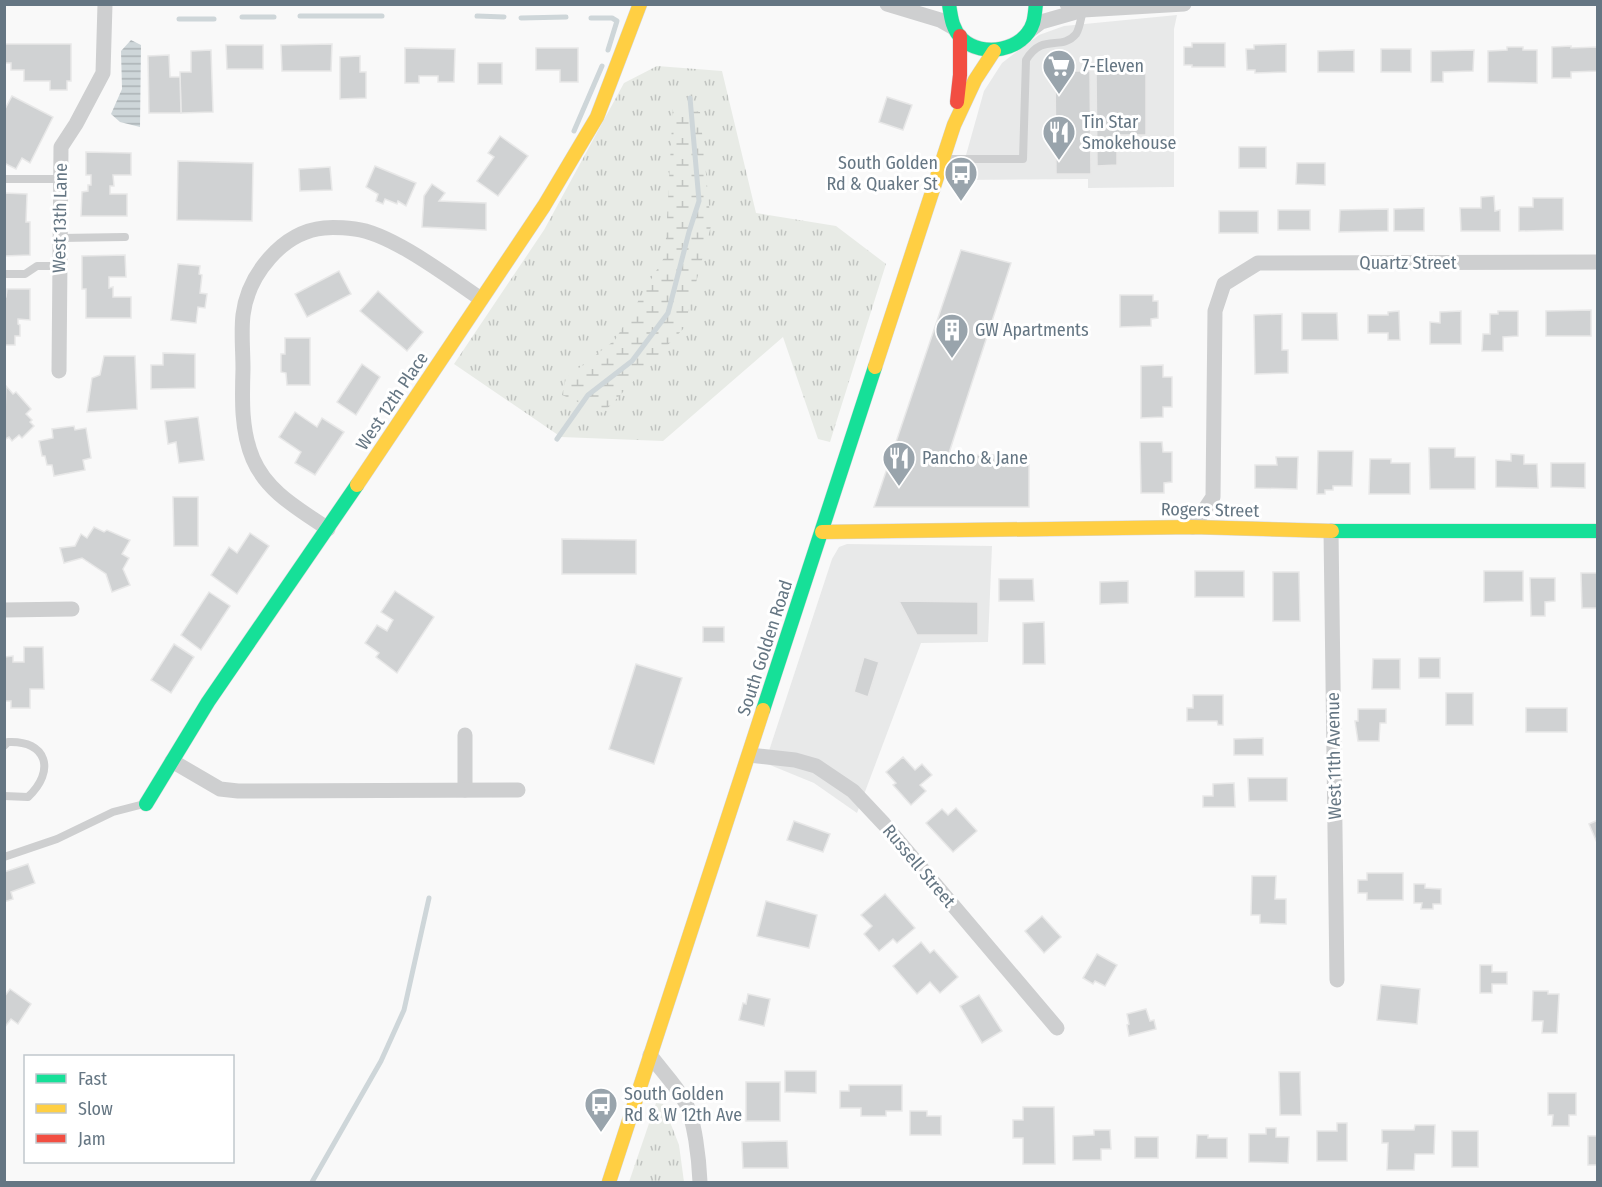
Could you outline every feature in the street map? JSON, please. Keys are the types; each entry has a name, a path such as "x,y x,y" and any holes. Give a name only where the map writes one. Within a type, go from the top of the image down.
{"street":[{"name":"West 13th Lane","path":"59,371 61,147 103,73 105,4"},
{"name":"West 12th Place","path":"146,804 208,702 328,529 544,206 597,117 640,4"},
{"path":"887,4 940,20 975,48 994,51 1014,45 1041,22 1083,10 1184,4"},
{"name":"South Golden Road","path":"949,4 950,19 957,32 960,75 954,125"},
{"path":"1029,31 1035,20 1036,4"},
{"path":"1066,4 1083,10"},
{"name":"South Golden Road","path":"609,1182 954,125 975,80 994,51"},
{"path":"328,529 280,496 265,479 253,458 242,413 243,315 247,295 256,276 269,258 305,232 323,228 357,229 385,237 482,299"},
{"name":"Quartz Street","path":"1193,527 1212,497 1215,311 1224,284 1258,262 1598,262"},
{"name":"Rogers Street","path":"822,532 1193,527 1331,531 1598,531"},
{"name":"West 11th Avenue","path":"1331,531 1337,980"},
{"path":"4,610 72,609"},
{"path":"465,735 465,790"},
{"name":"Russell Street","path":"749,754 795,760 816,766 853,791 884,824 1057,1028"},
{"path":"172,761 220,789 238,791 518,790"},
{"path":"650,1055 685,1101 693,1130 700,1182"}],"lane":[{"path":"943,159 1023,159 1026,60 1039,45 1067,41 1077,33 1083,10"},
{"path":"4,179 60,179"},
{"path":"60,237 125,237"},
{"path":"4,274 25,274 37,266 59,266"},
{"path":"4,746 8,742 22,741 32,745 45,761 45,774 38,787 28,796 4,796"},
{"path":"4,857 57,839 113,812 146,804"}],"shaded area":[{"path":"1177,15 1174,29 1174,187 1088,188 1088,179 959,180 984,91 1002,63 1011,56 1039,35 1064,26"},
{"path":"131,40 141,45 140,127 120,122 111,114 122,89 121,51"},
{"path":"847,544 992,546 988,642 921,643 857,813 814,783 765,763 832,559 839,547"}],"green space":[{"path":"657,66 722,71 756,213 836,226 886,264 830,442 818,439 783,337 663,441 561,437 454,364 544,230 624,83"},
{"path":"673,106 700,112 711,226 684,328 603,413 562,395 566,378 615,340 665,256"},
{"path":"656,1103 663,1104 679,1145 684,1182 629,1182"}],"building":[{"path":"1192,43 1225,43 1225,67 1184,65 1184,47 1192,47"},
{"path":"4,44 71,44 71,81 67,81 67,90 50,90 50,81 24,81 24,70 11,70 11,63 4,63"},
{"path":"332,44 331,71 282,71 281,45"},
{"path":"1286,44 1286,72 1255,73 1255,70 1247,70 1246,49 1254,49 1254,45"},
{"path":"226,45 263,45 263,69 227,69"},
{"path":"1571,46 1571,48 1598,47 1598,71 1571,72 1571,78 1552,78 1552,47"},
{"path":"1507,47 1537,50 1537,83 1488,82 1488,51 1507,50"},
{"path":"405,48 455,49 454,82 438,82 438,76 419,76 419,83 405,83"},
{"path":"536,48 578,48 578,82 560,82 560,70 536,70"},
{"path":"1381,49 1411,49 1411,72 1381,72"},
{"path":"211,50 213,112 181,113 180,72 191,72 191,51"},
{"path":"1354,50 1354,72 1318,72 1318,51"},
{"path":"1474,50 1473,71 1443,72 1443,82 1431,82 1431,51"},
{"path":"169,55 170,77 180,77 181,113 149,113 148,56"},
{"path":"360,56 360,72 366,72 366,98 340,99 340,57"},
{"path":"478,63 502,63 502,84 478,84"},
{"path":"1146,68 1146,135 1117,135 1117,165 1097,166 1096,69"},
{"path":"1055,71 1090,71 1091,174 1056,174"},
{"path":"12,96 53,117 30,163 22,158 16,169 4,163 4,111"},
{"path":"887,97 912,105 903,130 879,122"},
{"path":"500,136 528,156 498,196 477,181 494,157 488,153"},
{"path":"1239,147 1266,147 1266,168 1239,168"},
{"path":"86,152 131,153 131,175 113,175 114,186 110,186 110,194 127,194 127,216 81,216 82,192 88,191 88,185 91,185 91,175 86,175"},
{"path":"178,161 253,163 252,221 177,220"},
{"path":"1297,163 1325,163 1325,185 1296,184"},
{"path":"375,166 416,183 406,206 398,201 397,204 385,199 383,204 376,201 378,194 366,187"},
{"path":"330,167 332,190 300,191 299,169"},
{"path":"432,184 445,193 439,201 486,203 486,230 422,227 424,196"},
{"path":"4,193 27,194 26,222 30,222 30,255 4,256"},
{"path":"1494,196 1495,211 1500,210 1500,231 1461,231 1460,208 1481,208 1481,197"},
{"path":"1533,198 1563,198 1563,230 1519,231 1519,207 1533,207"},
{"path":"1424,208 1424,231 1394,231 1394,209"},
{"path":"1388,209 1388,231 1339,232 1340,210"},
{"path":"1278,210 1310,210 1310,230 1278,230"},
{"path":"1219,211 1258,211 1258,233 1219,233"},
{"name":"GW Apartments","path":"961,250 1011,263 948,456 1029,454 1029,507 874,507"},
{"path":"125,255 126,277 109,277 109,288 113,287 113,297 131,297 131,318 86,318 86,289 82,289 82,256"},
{"path":"178,264 200,266 199,274 202,275 200,293 207,294 205,308 198,307 196,323 171,320"},
{"path":"339,271 351,294 307,317 295,294"},
{"path":"7,289 30,289 30,320 18,319 20,336 15,336 15,345 4,345 4,297 6,297"},
{"path":"378,291 423,332 407,351 360,311"},
{"path":"1120,295 1153,295 1153,301 1158,301 1158,318 1151,319 1151,326 1120,327"},
{"path":"1591,310 1591,336 1546,336 1546,311"},
{"path":"1399,311 1400,340 1388,340 1388,333 1368,333 1368,315 1388,315 1388,312"},
{"path":"1461,311 1461,344 1430,344 1430,322 1440,323 1440,312"},
{"path":"1498,311 1518,311 1518,336 1503,337 1503,351 1482,351 1483,334 1490,334 1490,314 1498,314"},
{"path":"1302,313 1337,313 1338,340 1302,340"},
{"path":"1282,314 1282,350 1288,350 1288,373 1255,374 1254,315"},
{"path":"285,338 310,338 310,385 287,385 286,373 281,372 281,354 285,354"},
{"path":"163,353 195,354 195,388 151,389 151,365 163,365"},
{"path":"104,356 135,356 137,409 87,412 92,378 100,375"},
{"path":"362,364 380,377 356,415 337,402"},
{"path":"1163,365 1163,377 1172,377 1172,407 1163,407 1163,417 1141,418 1141,366"},
{"path":"6,386 13,394 16,392 31,409 26,414 34,426 22,438 19,435 12,441 9,437 4,440"},
{"path":"295,412 317,427 322,418 344,432 315,475 295,463 301,452 279,437"},
{"path":"198,417 204,460 179,463 176,442 168,444 165,421"},
{"path":"74,426 75,430 86,428 91,458 83,460 85,470 54,476 52,465 47,465 45,456 42,456 39,441 53,438 52,429"},
{"path":"1140,442 1162,442 1163,452 1172,452 1172,482 1164,483 1164,493 1141,493"},
{"path":"1429,448 1455,448 1455,457 1475,457 1475,489 1430,489"},
{"path":"1318,451 1353,451 1352,486 1333,486 1333,490 1325,490 1325,494 1317,494"},
{"path":"1511,454 1524,455 1524,464 1537,464 1538,488 1496,487 1496,460 1511,461"},
{"path":"1276,457 1298,457 1297,489 1255,488 1255,465 1277,465"},
{"path":"1370,459 1391,459 1391,463 1410,463 1410,494 1369,494"},
{"path":"1551,463 1585,463 1585,488 1551,487"},
{"path":"173,497 198,497 198,546 174,546"},
{"path":"94,527 130,540 122,554 129,558 123,569 130,585 112,592 106,574 82,558 64,563 60,548 75,546 81,534 87,538"},
{"path":"250,533 269,546 237,594 211,575 229,547 237,553"},
{"path":"562,539 636,540 636,574 562,574"},
{"path":"1195,571 1244,571 1244,597 1195,597"},
{"path":"1484,571 1523,571 1523,601 1484,602"},
{"path":"1273,572 1299,572 1300,621 1273,621"},
{"path":"1581,573 1598,573 1598,608 1582,608"},
{"path":"1530,578 1555,578 1555,601 1545,602 1545,616 1531,616"},
{"path":"999,579 1033,579 1034,601 999,601"},
{"path":"1128,581 1128,603 1100,604 1100,582"},
{"path":"395,591 434,617 397,673 376,657 379,653 365,643 377,625 387,631 393,620 381,612"},
{"path":"209,592 230,606 201,650 181,635"},
{"path":"899,601 978,602 978,635 917,635"},
{"path":"1044,622 1045,664 1023,664 1023,623"},
{"path":"703,627 724,627 724,642 703,642"},
{"path":"174,644 194,657 171,693 151,680"},
{"path":"24,647 43,647 44,689 30,689 30,708 11,708 11,701 4,701 4,657 13,656 13,662 24,662"},
{"path":"864,657 879,662 868,697 854,692"},
{"path":"1419,658 1440,658 1440,678 1419,678"},
{"path":"1373,659 1400,659 1400,689 1372,689"},
{"path":"636,664 682,678 654,764 609,749"},
{"path":"1446,693 1473,693 1473,725 1446,725"},
{"path":"1193,695 1223,695 1223,725 1218,725 1217,721 1187,721 1187,708 1193,708"},
{"path":"1526,708 1567,708 1567,732 1526,732"},
{"path":"1358,709 1386,709 1386,723 1380,723 1379,741 1358,741 1355,721 1358,721"},
{"path":"1263,738 1263,755 1234,755 1234,739"},
{"path":"903,757 915,770 922,764 932,775 920,785 926,791 911,805 893,785 896,783 886,772"},
{"path":"1248,778 1287,778 1287,801 1249,801"},
{"path":"1234,783 1235,807 1203,807 1203,796 1213,796 1213,784"},
{"path":"956,808 977,831 953,852 926,823 942,809 948,815"},
{"path":"1598,820 1598,845 1589,824"},
{"path":"794,821 830,834 823,852 787,840"},
{"path":"28,864 35,883 11,892 13,899 4,902 4,872"},
{"path":"1367,873 1403,873 1403,900 1367,900 1367,893 1358,893 1358,880 1367,880"},
{"path":"1252,876 1276,876 1275,899 1286,899 1286,924 1260,923 1260,915 1251,915"},
{"path":"1414,884 1425,884 1425,888 1441,889 1441,904 1433,904 1433,909 1421,909 1422,903 1414,903"},
{"path":"885,894 915,928 897,943 893,939 879,951 864,934 872,926 861,915"},
{"path":"766,901 817,915 809,948 757,936"},
{"path":"1042,916 1061,937 1044,953 1025,931"},
{"path":"921,942 930,953 934,950 958,977 940,993 930,982 917,994 893,966"},
{"path":"1097,954 1117,965 1105,986 1095,981 1093,984 1083,978"},
{"path":"1480,965 1492,965 1492,972 1507,972 1507,984 1492,984 1492,993 1480,993"},
{"path":"1381,985 1420,989 1417,1024 1377,1020"},
{"path":"10,989 31,1004 18,1024 11,1019 4,1028 4,997"},
{"path":"1533,991 1559,994 1557,1033 1542,1033 1543,1021 1532,1021"},
{"path":"748,994 770,999 764,1026 739,1020"},
{"path":"979,995 1002,1031 982,1043 960,1006"},
{"path":"1146,1009 1150,1021 1154,1020 1156,1029 1129,1036 1127,1014"},
{"path":"785,1071 816,1071 816,1093 785,1092"},
{"path":"1279,1072 1300,1072 1301,1115 1280,1115"},
{"path":"746,1082 780,1082 780,1121 746,1121"},
{"path":"849,1085 902,1085 902,1111 886,1111 886,1116 861,1116 861,1108 840,1108 840,1091 849,1091"},
{"path":"1548,1093 1576,1093 1576,1115 1569,1115 1569,1126 1552,1126 1553,1115 1548,1115"},
{"path":"1023,1107 1054,1107 1055,1164 1023,1164 1023,1138 1013,1138 1013,1120 1023,1120"},
{"path":"910,1111 927,1111 927,1116 941,1116 941,1135 910,1135"},
{"path":"1337,1123 1347,1123 1347,1161 1317,1161 1317,1131 1337,1131"},
{"path":"1415,1125 1435,1125 1434,1154 1415,1154 1414,1170 1387,1170 1388,1143 1382,1143 1382,1130 1414,1130"},
{"path":"1266,1128 1276,1128 1276,1137 1289,1137 1288,1163 1249,1162 1249,1134 1266,1134"},
{"path":"1094,1130 1110,1130 1111,1149 1101,1149 1101,1160 1073,1160 1073,1136 1094,1135"},
{"path":"1452,1131 1478,1131 1478,1167 1452,1167"},
{"path":"1197,1135 1208,1135 1208,1138 1227,1138 1227,1158 1196,1158"},
{"path":"1588,1136 1598,1136 1598,1165 1588,1165"},
{"path":"1135,1137 1158,1137 1158,1158 1135,1158"},
{"path":"787,1141 788,1168 743,1168 742,1142"}],"waterway":[{"path":"300,16 382,16"},
{"path":"477,16 504,17"},
{"path":"242,17 274,17"},
{"path":"521,18 566,17"},
{"path":"591,18 612,18 617,21 608,50"},
{"path":"179,19 214,19"},
{"path":"574,131 602,66"},
{"path":"557,439 588,395 632,361 668,313 699,201 690,98"},
{"path":"312,1182 381,1061 404,1010 429,898"}],"traffic: fast":[{"path":"949,4 954,27 962,39 970,45 991,50 1012,45 1028,33 1033,23 1036,4"},
{"path":"763,710 875,367"},
{"path":"146,804 208,702 357,485"},
{"path":"1332,531 1598,531"}],"traffic: slow":[{"path":"357,485 544,206 597,117 640,4"},
{"path":"875,367 954,125 975,80 994,51"},
{"path":"822,532 1193,527 1332,531"},
{"path":"609,1182 763,710"}],"traffic: jam":[{"path":"957,102 960,36"}],"place":[{"name":"7-Eleven","path":"1059,95"},
{"name":"Tin Star Smokehouse","path":"1059,161"},
{"name":"South Golden Rd & Quaker St","path":"961,202"},
{"name":"GW Apartments","path":"952,359"},
{"name":"Pancho & Jane","path":"899,487"},
{"name":"South Golden Rd & W 12th Ave","path":"601,1133"}]}
